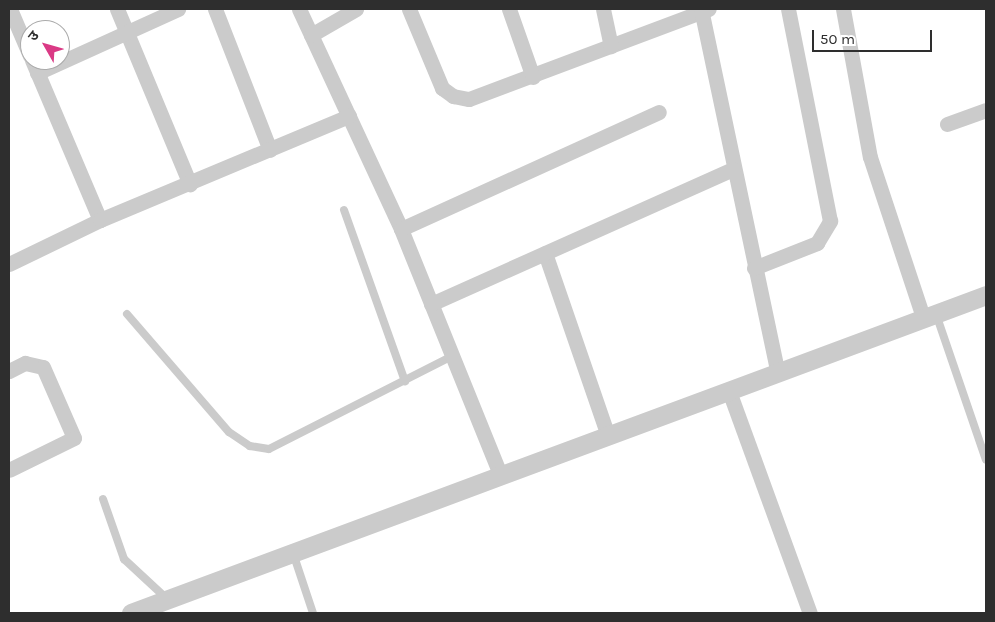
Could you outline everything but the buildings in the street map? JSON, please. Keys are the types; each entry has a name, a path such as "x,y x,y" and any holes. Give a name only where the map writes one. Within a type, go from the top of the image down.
{"street":[{"path":"10,9 20,32"},
{"path":"117,9 190,184"},
{"path":"70,53 126,33 178,9"},
{"path":"215,9 270,150"},
{"path":"299,9 401,229 501,476"},
{"path":"311,35 356,9"},
{"path":"408,9 433,74 453,96 469,99 533,78 704,10 733,169 778,372"},
{"path":"509,9 533,78"},
{"path":"603,9 611,46"},
{"path":"754,268 817,243 830,222 788,9"},
{"path":"843,9 870,157 930,315"},
{"path":"36,70 100,220"},
{"path":"947,124 986,110"},
{"path":"401,229 658,112"},
{"path":"9,264 100,220 349,116"},
{"path":"431,304 545,253 638,208 733,169"},
{"path":"545,253 608,436"},
{"path":"131,613 986,295"},
{"path":"9,371 25,363 43,367 74,438 9,470"},
{"path":"728,391 810,613"}],"lane":[{"path":"344,210 405,381"},
{"path":"127,314 229,432 250,446 282,446 452,356"},
{"path":"930,315 986,460"},
{"path":"103,499 124,559 168,599"},
{"path":"292,553 312,613"}]}
